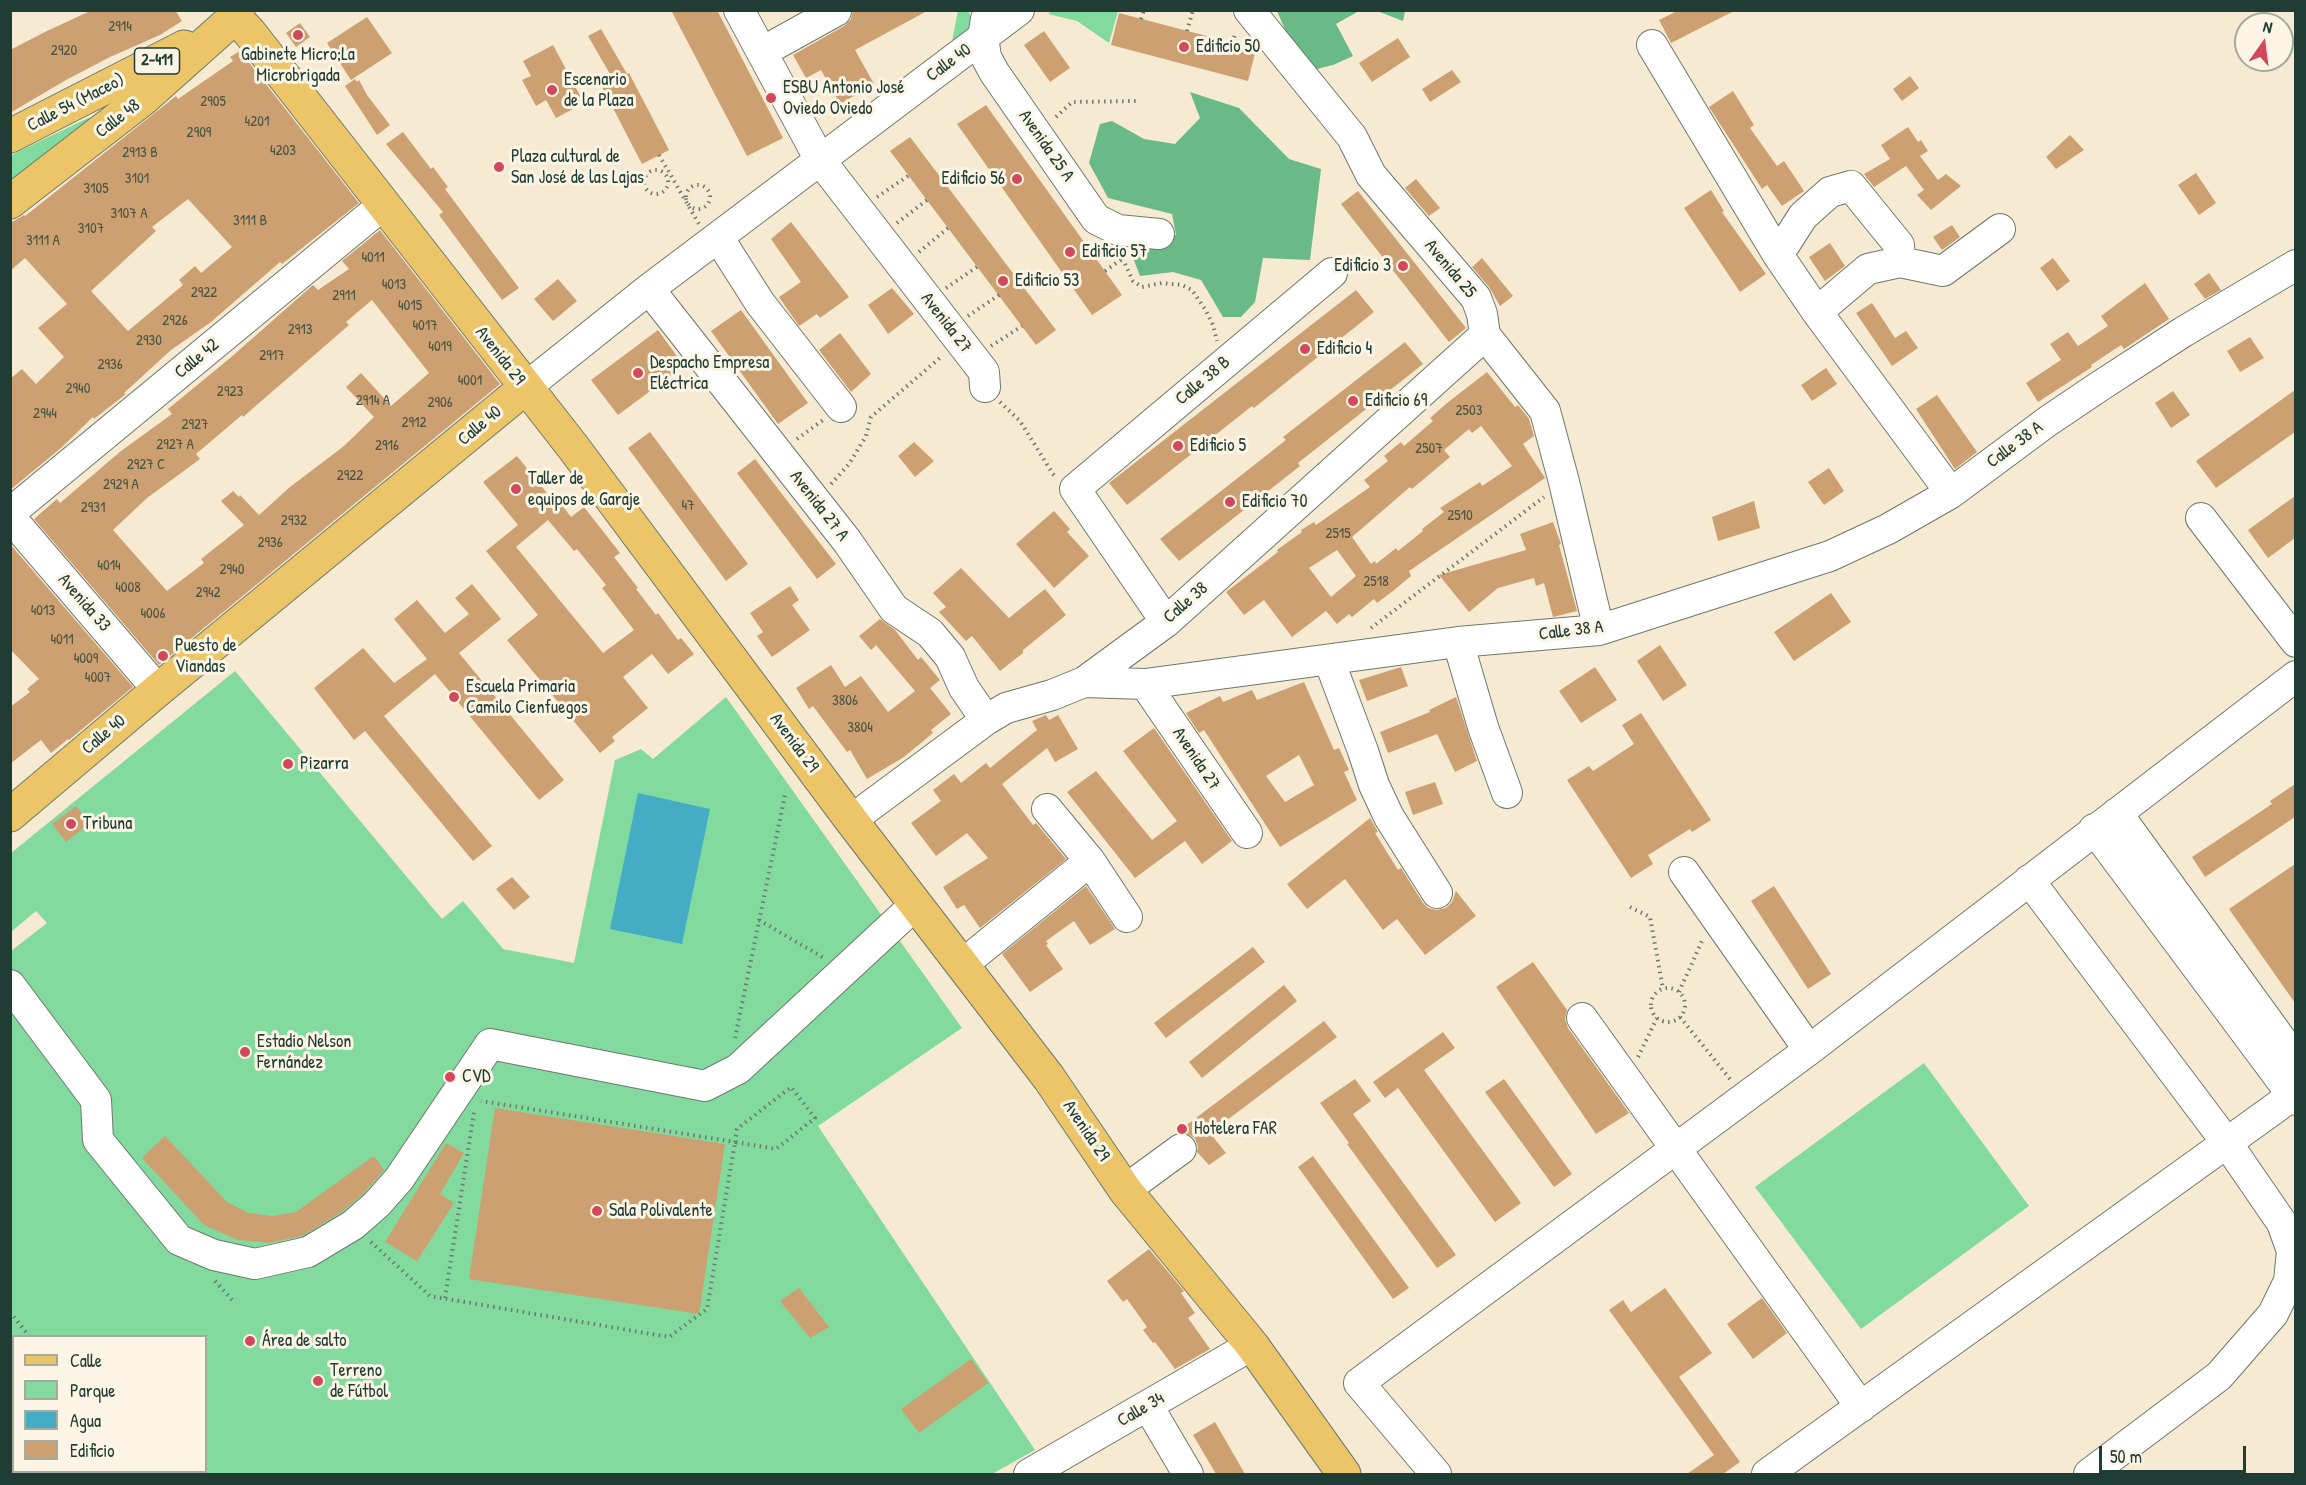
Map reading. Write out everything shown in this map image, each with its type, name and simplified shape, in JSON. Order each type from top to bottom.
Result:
[{"type":"main road","name":"Calle 54 (Maceo)","points":[[10,136],[77,103],[242,13]]},
{"type":"main road","name":"Calle 48","points":[[10,202],[143,99],[242,13]]},
{"type":"main road","name":"Avenida 29","points":[[242,13],[250,33],[573,447],[851,820],[1049,1078],[1125,1190],[1252,1346],[1344,1474]]},
{"type":"main road","points":[[77,103],[87,107],[97,116],[98,134]]},
{"type":"main road","name":"Calle 40","points":[[10,815],[525,388]]},
{"type":"street","name":"Avenida 27","points":[[739,10],[820,160],[984,372],[985,387]]},
{"type":"street","points":[[762,52],[836,11],[834,10]]},
{"type":"street","name":"Calle 40","points":[[525,388],[649,289],[820,160],[984,24],[1019,10]]},
{"type":"street","name":"Avenida 25","points":[[1249,10],[1352,137],[1371,175],[1476,298],[1482,314],[1485,335],[1545,411],[1599,630]]},
{"type":"street","name":"Avenida 25 A","points":[[984,24],[986,57],[994,72],[1096,219],[1118,230],[1159,234]]},
{"type":"street","points":[[1652,45],[1778,255],[1817,312],[1951,493]]},
{"type":"street","points":[[1778,255],[1803,216],[1830,192],[1851,186],[1899,245],[1900,262]]},
{"type":"street","name":"Calle 42","points":[[10,515],[383,205]]},
{"type":"street","points":[[1817,312],[1868,269],[1900,262],[1943,271],[2000,229]]},
{"type":"street","points":[[714,239],[760,303],[841,406]]},
{"type":"street","name":"Calle 38 A","points":[[1083,682],[1145,684],[1458,642],[1599,630],[1830,556],[1888,529],[1951,493],[2048,421],[2183,332],[2295,265]]},
{"type":"street","name":"Calle 38 B","points":[[1074,489],[1332,273]]},
{"type":"street","name":"Avenida 27 A","points":[[649,289],[819,505],[894,609],[930,633],[950,657],[964,688],[986,720]]},
{"type":"street","name":"Calle 38","points":[[851,820],[986,720],[1006,708],[1052,695],[1083,682],[1166,622],[1485,335]]},
{"type":"street","points":[[1074,489],[1166,622]]},
{"type":"street","name":"Avenida 33","points":[[10,515],[158,690]]},
{"type":"street","points":[[2201,518],[2295,642]]},
{"type":"street","points":[[1458,642],[1483,727],[1507,793]]},
{"type":"street","points":[[1329,660],[1374,785],[1389,817],[1437,893]]},
{"type":"street","points":[[1436,1474],[1359,1383],[1809,1050],[2295,676]]},
{"type":"street","name":"Avenida 27","points":[[1145,684],[1247,833]]},
{"type":"street","points":[[1047,809],[1090,861],[1127,917]]},
{"type":"street","points":[[2105,821],[2295,1060]]},
{"type":"street","points":[[1767,1474],[2294,1096],[2105,821]]},
{"type":"street","points":[[963,964],[1090,861]]},
{"type":"street","points":[[1684,872],[1809,1050]]},
{"type":"street","points":[[2029,880],[2227,1143],[2282,1223],[2292,1251],[2289,1281],[2273,1314],[2219,1376],[2089,1474]]},
{"type":"street","points":[[10,985],[96,1100],[98,1140],[179,1240],[214,1256],[255,1263],[308,1252],[353,1225],[377,1204],[399,1179],[490,1044],[705,1086],[738,1069],[916,904]]},
{"type":"street","points":[[1582,1018],[1861,1407]]},
{"type":"street","points":[[1125,1190],[1181,1149]]},
{"type":"street","name":"Calle 34","points":[[1029,1474],[1252,1346]]},
{"type":"street","points":[[1148,1406],[1188,1474]]},
{"type":"path","points":[[1141,19],[1144,10]]},
{"type":"path","points":[[1187,31],[1193,10]]},
{"type":"path","points":[[1057,115],[1072,102],[1136,101]]},
{"type":"path","points":[[659,155],[669,177],[714,239]]},
{"type":"path","points":[[660,170],[669,177],[666,188],[660,193],[649,191],[645,184],[646,176],[652,171],[660,170]]},
{"type":"path","points":[[859,209],[908,176]]},
{"type":"path","points":[[694,185],[702,185],[709,190],[710,202],[704,208],[693,208],[687,203],[687,191],[694,185]]},
{"type":"path","points":[[879,236],[927,200]]},
{"type":"path","points":[[902,266],[948,228]]},
{"type":"path","points":[[1118,230],[1117,247],[1132,281],[1142,287],[1162,283],[1182,285],[1192,291],[1213,325],[1222,365]]},
{"type":"path","points":[[1105,271],[1122,259]]},
{"type":"path","points":[[928,300],[977,267]]},
{"type":"path","points":[[962,343],[999,295]]},
{"type":"path","points":[[819,505],[833,481],[849,464],[867,436],[871,417],[935,361],[962,343],[1022,326]]},
{"type":"path","points":[[985,387],[1020,421],[1053,474],[1074,489]]},
{"type":"path","points":[[1367,632],[1564,482]]},
{"type":"path","points":[[735,1040],[785,795]]},
{"type":"path","points":[[1630,907],[1650,917],[1663,989]]},
{"type":"path","points":[[1679,992],[1714,914]]},
{"type":"path","points":[[759,920],[845,971]]},
{"type":"path","points":[[1663,989],[1674,989],[1679,992],[1685,1007],[1680,1017],[1670,1022],[1658,1018],[1652,1011],[1654,995],[1663,989]]},
{"type":"path","points":[[1680,1017],[1744,1097]]},
{"type":"path","points":[[1627,1081],[1658,1018]]},
{"type":"path","points":[[353,1225],[430,1296],[669,1337],[707,1309],[735,1142],[737,1129],[790,1087],[815,1118],[776,1149],[735,1142],[482,1099],[467,1112]]},
{"type":"path","points":[[445,1298],[475,1105]]},
{"type":"path","points":[[10,1312],[28,1335]]},
{"type":"green space","points":[[958,11],[968,11],[972,19],[968,29],[951,46]]},
{"type":"green space","points":[[1052,11],[1118,11],[1109,43],[1077,21],[1048,14]]},
{"type":"green space","points":[[1277,11],[1359,11],[1336,24],[1353,56],[1333,65],[1313,70],[1293,48]]},
{"type":"green space","points":[[1377,11],[1405,11],[1403,21]]},
{"type":"green space","points":[[1190,92],[1239,108],[1289,159],[1321,169],[1310,260],[1263,258],[1255,302],[1241,317],[1223,317],[1201,280],[1173,272],[1140,276],[1130,250],[1138,237],[1176,235],[1172,214],[1108,198],[1089,163],[1100,124],[1112,121],[1144,139],[1175,144],[1200,118]]},
{"type":"green space","points":[[88,118],[93,119],[11,192],[11,155]]},
{"type":"green space","name":"CVD","points":[[235,671],[442,919],[463,901],[503,949],[574,963],[615,760],[641,749],[653,759],[726,697],[962,1028],[818,1126],[1035,1450],[992,1474],[99,1474],[98,1473],[207,1473],[207,1335],[12,1335],[12,1369],[11,1367],[11,951],[47,923],[36,911],[11,932],[11,853]]},
{"type":"green space","points":[[1924,1063],[2029,1206],[1861,1329],[1755,1187]]},
{"type":"water","points":[[638,793],[710,809],[682,944],[610,929]]},
{"type":"building","points":[[92,10],[175,10],[182,21],[160,35],[66,80],[10,113],[10,50]]},
{"type":"building","points":[[671,10],[717,10],[783,138],[747,156]]},
{"type":"building","points":[[853,10],[929,10],[855,50],[874,84],[840,104],[821,70],[806,78],[793,55],[844,26],[851,19]]},
{"type":"building","points":[[1679,10],[1736,10],[1671,43],[1659,20]]},
{"type":"building","name":"Edificio 50","points":[[1119,13],[1256,49],[1248,81],[1111,45]]},
{"type":"building","points":[[367,17],[392,53],[351,80],[327,43]]},
{"type":"building","name":"Gabinete Micro;La Microbrigada","points":[[300,23],[310,37],[296,47],[286,33]]},
{"type":"building","points":[[601,29],[627,74],[629,73],[669,150],[642,164],[602,87],[614,81],[588,36]]},
{"type":"building","points":[[1044,31],[1070,68],[1050,82],[1024,45]]},
{"type":"building","points":[[1398,38],[1410,57],[1372,82],[1359,63]]},
{"type":"building","name":"Escenario de la Plaza","points":[[553,45],[584,103],[556,118],[546,100],[536,106],[522,80],[531,76],[523,61]]},
{"type":"building","points":[[240,51],[359,203],[282,264],[280,262],[211,322],[171,350],[124,393],[126,394],[94,419],[93,417],[61,448],[10,490],[10,379],[22,369],[36,384],[64,357],[38,328],[67,304],[25,258],[10,271],[10,223],[25,216],[176,96],[178,99],[233,61],[230,57]],"holes":[[[188,199],[232,247],[201,273],[195,266],[179,280],[183,285],[128,331],[91,291],[156,231],[152,227]]]},
{"type":"building","points":[[1452,70],[1461,82],[1430,102],[1422,89]]},
{"type":"building","points":[[1910,76],[1919,88],[1902,101],[1893,89]]},
{"type":"building","points":[[355,79],[357,82],[359,80],[367,95],[390,125],[377,135],[345,86]]},
{"type":"building","points":[[1733,91],[1754,125],[1750,128],[1777,166],[1784,161],[1804,191],[1782,206],[1767,185],[1762,189],[1709,107]]},
{"type":"building","points":[[986,105],[1122,295],[1092,315],[957,124]]},
{"type":"building","points":[[1908,127],[1918,142],[1921,140],[1928,151],[1920,156],[1938,180],[1946,174],[1961,186],[1931,210],[1917,195],[1924,190],[1906,166],[1874,187],[1864,174],[1890,159],[1881,145]]},
{"type":"building","points":[[403,132],[448,187],[445,189],[519,288],[502,300],[439,215],[443,212],[386,144]]},
{"type":"building","points":[[2070,135],[2084,150],[2056,169],[2046,157]]},
{"type":"building","points":[[910,137],[1056,330],[1036,345],[890,151]]},
{"type":"building","points":[[2196,173],[2216,203],[2199,215],[2178,185]]},
{"type":"building","points":[[1416,179],[1440,208],[1429,216],[1405,188]]},
{"type":"building","points":[[1711,190],[1724,211],[1722,212],[1766,274],[1740,292],[1684,208]]},
{"type":"building","name":"Edificio 3","points":[[1358,191],[1466,328],[1449,342],[1341,204]]},
{"type":"building","points":[[791,222],[849,297],[820,318],[817,314],[799,326],[779,297],[801,282],[771,239]]},
{"type":"building","points":[[1952,225],[1960,237],[1942,250],[1933,237]]},
{"type":"building","points":[[380,230],[500,384],[159,665],[34,519],[57,499],[60,503],[121,451],[172,414],[168,409],[313,285],[318,290],[349,269],[342,261]],"holes":[[[372,300],[429,373],[391,406],[361,373],[346,387],[374,417],[344,446],[290,487],[259,515],[240,495],[239,497],[233,491],[221,501],[244,525],[201,559],[204,563],[167,591],[113,530],[147,498],[200,459],[196,454],[242,415],[243,417],[349,325],[346,322]]]},
{"type":"building","points":[[1830,243],[1845,266],[1825,281],[1809,257]]},
{"type":"building","points":[[1482,258],[1513,296],[1500,306],[1489,287],[1472,267]]},
{"type":"building","points":[[2053,258],[2070,281],[2057,291],[2040,268]]},
{"type":"building","points":[[2209,273],[2221,290],[2205,299],[2194,284]]},
{"type":"building","points":[[558,279],[577,301],[553,321],[534,299]]},
{"type":"building","points":[[2145,283],[2169,319],[2124,349],[2121,345],[2038,402],[2026,383],[2061,360],[2050,344],[2068,332],[2078,346],[2108,326],[2101,316]]},
{"type":"building","points":[[892,288],[914,314],[888,334],[868,305]]},
{"type":"building","points":[[1356,290],[1374,312],[1127,505],[1109,483]]},
{"type":"building","points":[[1872,303],[1895,338],[1906,331],[1918,348],[1892,366],[1856,313]]},
{"type":"building","points":[[741,310],[808,403],[778,424],[711,331]]},
{"type":"building","name":"Despacho Empresa Eléctrica","points":[[658,330],[684,366],[618,415],[591,380]]},
{"type":"building","points":[[840,333],[871,374],[851,392],[819,350]]},
{"type":"building","points":[[2250,337],[2264,358],[2240,372],[2227,351]]},
{"type":"building","points":[[1405,342],[1423,364],[1298,463],[1300,466],[1179,561],[1160,539],[1286,440],[1283,437]]},
{"type":"building","points":[[1826,368],[1837,384],[1812,401],[1801,385]]},
{"type":"building","points":[[1487,372],[1515,407],[1518,405],[1529,419],[1534,436],[1523,444],[1545,478],[1409,571],[1411,576],[1377,603],[1374,599],[1352,617],[1349,614],[1337,624],[1326,611],[1292,637],[1264,600],[1244,615],[1226,592],[1278,552],[1277,550],[1302,532],[1301,530],[1314,522],[1316,525],[1370,487],[1364,480],[1388,461],[1384,456],[1401,442],[1404,446],[1433,421],[1430,418]],"holes":[[[1481,426],[1512,466],[1482,486],[1480,482],[1440,508],[1444,512],[1422,529],[1423,531],[1398,551],[1396,548],[1376,564],[1375,561],[1371,564],[1352,537],[1410,487],[1412,489],[1450,457],[1444,450],[1469,429],[1472,433]],[[1337,550],[1356,576],[1331,597],[1309,568]]]},
{"type":"building","points":[[2295,390],[2295,432],[2216,488],[2196,461]]},
{"type":"building","points":[[2173,391],[2190,415],[2171,428],[2155,403]]},
{"type":"building","points":[[1937,395],[1977,452],[1955,469],[1916,409]]},
{"type":"building","points":[[650,432],[748,564],[726,581],[628,448]]},
{"type":"building","points":[[914,442],[934,461],[915,477],[898,456]]},
{"type":"building","points":[[517,456],[551,498],[555,496],[571,517],[584,507],[620,553],[614,557],[638,588],[636,589],[678,640],[681,638],[694,654],[668,674],[652,654],[623,677],[648,708],[612,737],[615,741],[600,753],[507,640],[538,615],[486,551],[518,525],[483,482]],"holes":[[[548,520],[574,551],[577,549],[606,585],[602,588],[634,630],[603,653],[516,547]]]},
{"type":"building","points":[[755,459],[836,564],[817,579],[737,473]]},
{"type":"building","points":[[1829,468],[1844,491],[1824,505],[1808,482]]},
{"type":"building","points":[[2295,496],[2295,538],[2268,558],[2248,530]]},
{"type":"building","points":[[1754,501],[1760,528],[1718,541],[1712,517]]},
{"type":"building","points":[[1054,511],[1070,529],[1067,532],[1089,556],[1054,588],[1016,544]]},
{"type":"building","points":[[1553,522],[1561,544],[1559,545],[1577,611],[1553,617],[1544,583],[1536,586],[1534,578],[1498,588],[1469,612],[1439,575],[1526,550],[1520,534]]},
{"type":"building","points":[[10,544],[133,687],[51,753],[41,740],[10,764],[10,707],[30,692],[27,689],[39,679],[10,649]]},
{"type":"building","points":[[961,568],[1009,618],[1045,589],[1066,615],[1000,671],[972,636],[966,641],[939,612],[946,607],[933,593]]},
{"type":"building","points":[[472,584],[501,619],[459,653],[564,780],[539,800],[435,674],[384,716],[492,846],[473,861],[365,731],[354,740],[314,688],[363,648],[394,683],[427,659],[394,619],[417,600],[445,633],[469,614],[455,598]]},
{"type":"building","points":[[790,586],[799,600],[792,605],[810,630],[772,657],[757,636],[763,632],[750,613]]},
{"type":"building","points":[[1831,593],[1851,622],[1794,661],[1774,632]]},
{"type":"building","points":[[880,619],[895,630],[918,660],[921,657],[940,680],[930,688],[951,714],[931,730],[933,733],[904,757],[867,779],[850,750],[847,752],[813,706],[809,709],[796,688],[831,665],[845,687],[861,676],[888,712],[915,691],[876,645],[871,650],[859,636]]},
{"type":"building","points":[[1660,645],[1687,685],[1663,701],[1637,661]]},
{"type":"building","points":[[1401,667],[1408,686],[1367,701],[1359,680]]},
{"type":"building","points":[[1595,667],[1617,700],[1581,723],[1559,691]]},
{"type":"building","points":[[1304,682],[1334,750],[1339,748],[1349,770],[1344,772],[1357,800],[1280,847],[1204,730],[1199,733],[1186,713],[1220,696],[1223,702],[1252,690],[1257,700]],"holes":[[[1299,755],[1314,785],[1285,802],[1266,776]]]},
{"type":"building","points":[[1456,697],[1477,761],[1455,772],[1437,734],[1388,753],[1380,732],[1430,712],[1429,710]]},
{"type":"building","points":[[1641,713],[1711,820],[1692,832],[1690,829],[1648,855],[1653,864],[1631,878],[1567,780],[1589,766],[1593,771],[1634,744],[1622,725]]},
{"type":"building","points":[[1046,715],[1049,720],[1058,715],[1078,749],[1055,762],[1047,748],[1002,784],[1033,825],[1036,823],[1066,859],[980,928],[964,905],[957,909],[943,887],[988,858],[967,833],[936,856],[911,823],[941,801],[933,790],[954,774],[961,783],[986,763],[990,768],[1037,730],[1032,721]]},
{"type":"building","points":[[1154,728],[1232,841],[1202,864],[1185,841],[1135,878],[1067,792],[1096,771],[1152,840],[1177,821],[1123,751]]},
{"type":"building","points":[[1435,782],[1443,804],[1413,815],[1405,792]]},
{"type":"building","points":[[2295,784],[2295,817],[2205,877],[2192,857],[2272,804],[2270,801]]},
{"type":"building","name":"Tribuna","points":[[76,806],[90,823],[66,842],[52,824]]},
{"type":"building","points":[[1370,818],[1378,832],[1375,833],[1398,870],[1401,868],[1428,908],[1437,910],[1446,908],[1452,902],[1456,891],[1476,916],[1425,955],[1397,919],[1383,930],[1345,879],[1307,909],[1287,884]]},
{"type":"building","points":[[2295,864],[2295,1003],[2229,909]]},
{"type":"building","points":[[512,877],[530,897],[514,910],[496,889]]},
{"type":"building","points":[[1086,886],[1115,929],[1090,945],[1074,921],[1046,941],[1048,944],[1046,945],[1063,969],[1030,992],[1002,954]]},
{"type":"building","points":[[1774,886],[1831,974],[1808,989],[1751,901]]},
{"type":"building","points":[[1253,947],[1265,962],[1166,1038],[1154,1023]]},
{"type":"building","points":[[1533,962],[1567,1010],[1565,1019],[1568,1028],[1629,1113],[1596,1134],[1496,987]]},
{"type":"building","points":[[1284,985],[1297,1001],[1202,1078],[1189,1062]]},
{"type":"building","points":[[1324,1021],[1337,1037],[1210,1133],[1226,1153],[1209,1165],[1197,1152],[1195,1138],[1180,1130]]},
{"type":"building","points":[[1443,1032],[1455,1048],[1424,1070],[1521,1203],[1495,1222],[1398,1088],[1385,1098],[1373,1082]]},
{"type":"building","points":[[1355,1079],[1371,1101],[1353,1114],[1456,1255],[1437,1268],[1320,1103]]},
{"type":"building","points":[[1504,1079],[1572,1174],[1554,1187],[1485,1092]]},
{"type":"building","name":"Sala Polivalente","points":[[495,1108],[725,1144],[699,1314],[469,1279]]},
{"type":"building","points":[[165,1136],[227,1202],[248,1213],[272,1216],[296,1212],[374,1156],[384,1170],[365,1192],[343,1211],[302,1236],[269,1243],[238,1240],[204,1225],[142,1158]]},
{"type":"building","points":[[446,1143],[464,1153],[440,1194],[454,1203],[417,1261],[385,1242]]},
{"type":"building","points":[[1313,1156],[1409,1288],[1393,1299],[1298,1167]]},
{"type":"building","points":[[1149,1249],[1184,1291],[1181,1293],[1195,1313],[1188,1318],[1210,1349],[1175,1369],[1143,1330],[1147,1327],[1127,1299],[1123,1302],[1107,1281]]},
{"type":"building","points":[[799,1288],[829,1327],[810,1338],[780,1301]]},
{"type":"building","points":[[1665,1288],[1712,1353],[1679,1377],[1740,1462],[1723,1474],[1687,1474],[1714,1455],[1609,1310],[1623,1300],[1631,1312]]},
{"type":"building","points":[[1762,1298],[1787,1333],[1753,1359],[1727,1324]]},
{"type":"building","points":[[971,1359],[988,1383],[919,1433],[901,1409]]},
{"type":"building","points":[[1215,1422],[1245,1474],[1216,1474],[1193,1435]]},
{"type":"place","name":"Gabinete Micro;La Microbrigada","points":[[298,35]]},
{"type":"place","name":"Edificio 50","points":[[1184,47]]},
{"type":"place","name":"Escenario de la Plaza","points":[[552,90]]},
{"type":"place","name":"ESBU Antonio José Oviedo Oviedo","points":[[771,98]]},
{"type":"place","name":"Plaza cultural de San José de las Lajas","points":[[499,167]]},
{"type":"place","name":"Edificio 56","points":[[1017,179]]},
{"type":"place","name":"Edificio 57","points":[[1070,252]]},
{"type":"place","name":"Edificio 3","points":[[1403,266]]},
{"type":"place","name":"Edificio 53","points":[[1003,281]]},
{"type":"place","name":"Edificio 4","points":[[1305,349]]},
{"type":"place","name":"Despacho Empresa Eléctrica","points":[[638,373]]},
{"type":"place","name":"Edificio 69","points":[[1353,401]]},
{"type":"place","name":"Edificio 5","points":[[1178,446]]},
{"type":"place","name":"Taller de equipos de Garaje","points":[[516,489]]},
{"type":"place","name":"Edificio 70","points":[[1230,502]]},
{"type":"place","name":"Puesto de Viandas","points":[[163,656]]},
{"type":"place","name":"Escuela Primaria Camilo Cienfuegos","points":[[454,697]]},
{"type":"place","name":"Pizarra","points":[[288,764]]},
{"type":"place","name":"Tribuna","points":[[71,824]]},
{"type":"place","name":"Estadio Nelson Fernández","points":[[245,1052]]},
{"type":"place","name":"CVD","points":[[450,1077]]},
{"type":"place","name":"Hotelera FAR","points":[[1182,1129]]},
{"type":"place","name":"Sala Polivalente","points":[[597,1211]]},
{"type":"place","name":"Área de salto","points":[[250,1341]]},
{"type":"place","name":"Terreno de Fútbol","points":[[318,1381]]}]
